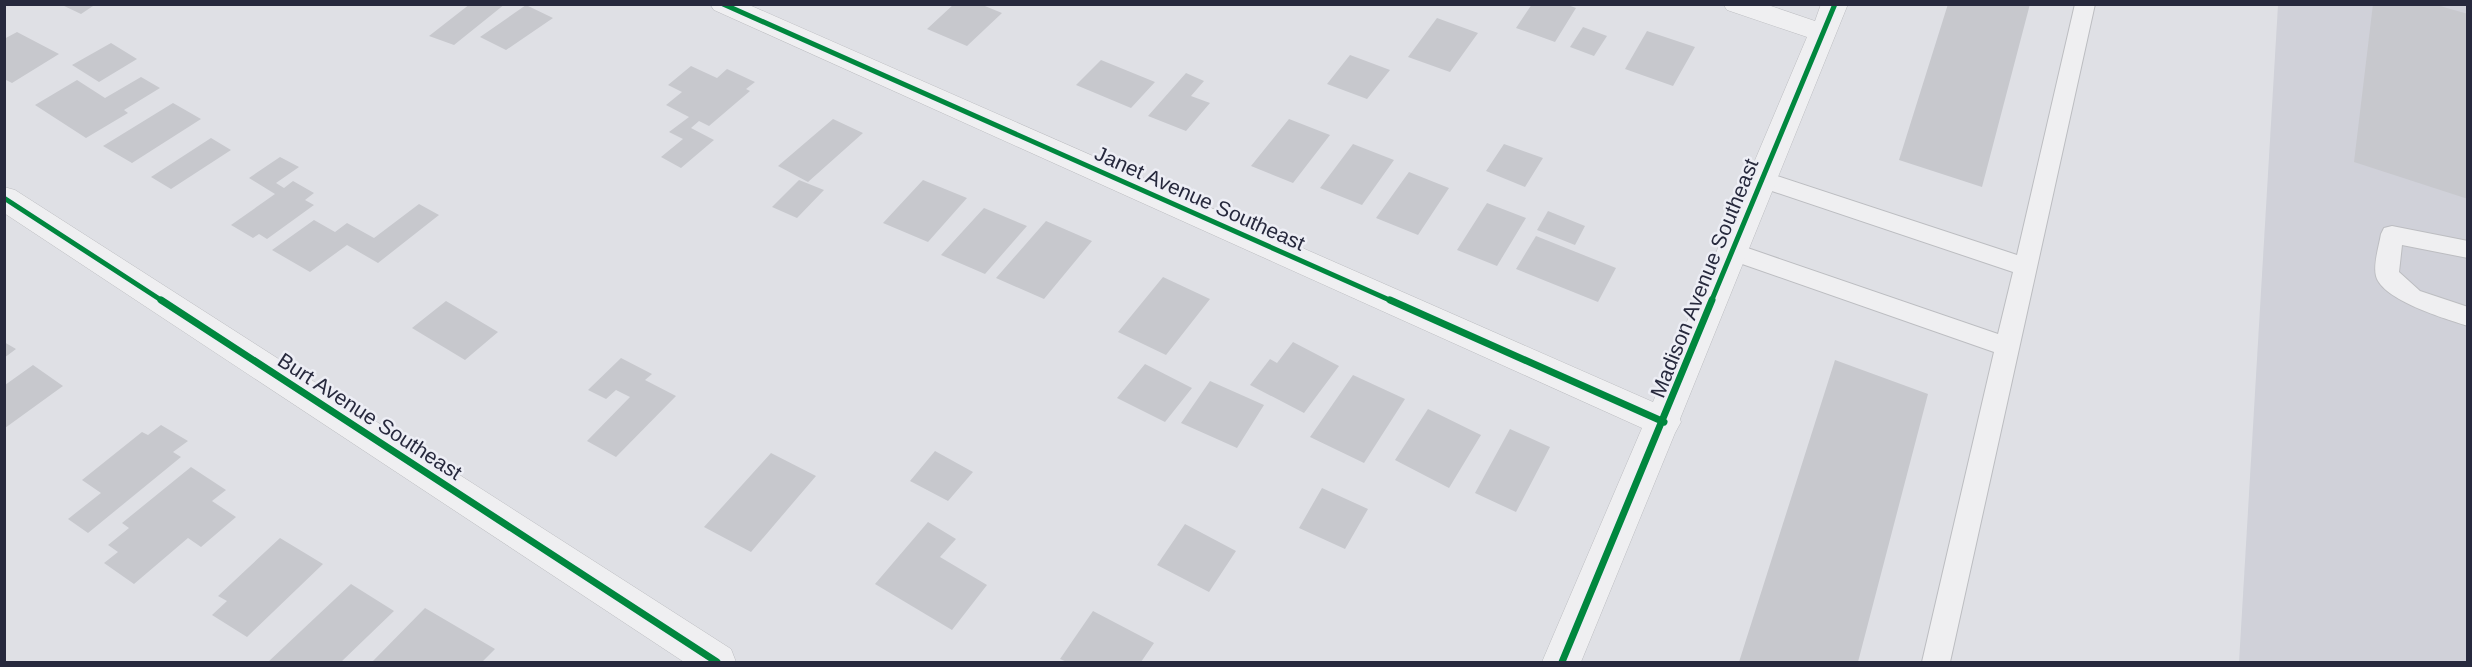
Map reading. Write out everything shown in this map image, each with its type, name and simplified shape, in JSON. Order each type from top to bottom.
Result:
[{"type":"street","name":"Janet Avenue Southeast","points":[[723,4],[1664,422]]},
{"type":"street","points":[[1736,4],[1829,19]]},
{"type":"street","name":"Madison Avenue Southeast","points":[[1562,663],[1664,422],[1829,19]]},
{"type":"street","name":"Burt Avenue Southeast","points":[[4,198],[717,663]]},
{"type":"lane","points":[[1936,663],[2085,4]]},
{"type":"lane","points":[[1762,179],[2025,267]]},
{"type":"lane","points":[[2468,250],[2392,234],[2387,275],[2412,297],[2468,317]]},
{"type":"lane","points":[[1733,252],[2008,347]]},
{"type":"shaded area","points":[[2278,5],[2467,5],[2467,662],[2239,662]]},
{"type":"building","points":[[60,4],[96,4],[81,14]]},
{"type":"building","points":[[470,4],[505,4],[454,45],[429,36]]},
{"type":"building","points":[[954,4],[980,4],[1002,13],[967,46],[927,29]]},
{"type":"building","points":[[1532,4],[1565,4],[1576,8],[1555,42],[1516,28]]},
{"type":"building","points":[[1948,4],[2030,4],[1982,187],[1899,160]]},
{"type":"building","points":[[2373,4],[2433,4],[2468,14],[2468,199],[2354,162]]},
{"type":"building","points":[[526,5],[553,18],[506,50],[480,37]]},
{"type":"building","points":[[1437,18],[1478,33],[1450,72],[1408,57]]},
{"type":"building","points":[[1583,27],[1607,36],[1594,56],[1570,47]]},
{"type":"building","points":[[1647,31],[1695,47],[1673,86],[1625,69]]},
{"type":"building","points":[[17,32],[59,54],[12,83],[4,79],[4,39]]},
{"type":"building","points":[[111,43],[137,59],[99,82],[72,65]]},
{"type":"building","points":[[1350,55],[1390,70],[1367,99],[1327,84]]},
{"type":"building","points":[[1101,60],[1155,82],[1131,108],[1076,85]]},
{"type":"building","points":[[691,66],[717,78],[727,69],[755,82],[746,89],[750,91],[709,126],[699,121],[691,128],[714,140],[681,168],[661,157],[683,139],[669,132],[689,117],[666,105],[682,92],[668,85]]},
{"type":"building","points":[[1186,73],[1204,81],[1191,96],[1210,103],[1186,131],[1148,116]]},
{"type":"building","points":[[141,77],[160,88],[124,110],[128,113],[86,138],[35,105],[77,80],[105,98]]},
{"type":"building","points":[[173,103],[201,119],[132,163],[103,146]]},
{"type":"building","points":[[833,119],[863,133],[808,182],[778,166]]},
{"type":"building","points":[[1289,119],[1330,135],[1293,183],[1251,166]]},
{"type":"building","points":[[211,138],[231,150],[171,189],[151,177]]},
{"type":"building","points":[[1353,144],[1394,160],[1362,205],[1320,188]]},
{"type":"building","points":[[1504,144],[1543,158],[1525,187],[1486,171]]},
{"type":"building","points":[[280,157],[299,167],[276,183],[284,188],[293,181],[314,193],[305,200],[314,205],[267,239],[259,234],[253,238],[231,225],[275,194],[249,178]]},
{"type":"building","points":[[1409,172],[1449,188],[1418,235],[1376,218]]},
{"type":"building","points":[[799,180],[824,190],[797,218],[772,207]]},
{"type":"building","points":[[923,180],[967,198],[928,242],[883,223]]},
{"type":"building","points":[[1487,203],[1526,218],[1497,266],[1457,250]]},
{"type":"building","points":[[419,204],[439,215],[378,263],[347,245],[310,272],[272,250],[314,220],[335,232],[347,223],[374,238]]},
{"type":"building","points":[[984,208],[1027,226],[985,274],[941,255]]},
{"type":"building","points":[[1548,211],[1585,226],[1575,245],[1537,230]]},
{"type":"building","points":[[1046,221],[1092,241],[1044,299],[996,278]]},
{"type":"building","points":[[1536,236],[1616,268],[1598,302],[1516,269]]},
{"type":"building","points":[[1163,277],[1210,299],[1166,355],[1118,332]]},
{"type":"building","points":[[446,301],[498,332],[465,360],[412,328]]},
{"type":"building","points":[[4,342],[16,349],[4,358]]},
{"type":"building","points":[[1293,342],[1339,366],[1304,413],[1250,385],[1270,359],[1277,363]]},
{"type":"building","points":[[621,358],[652,374],[645,380],[676,396],[616,457],[587,441],[630,397],[616,390],[606,399],[588,390]]},
{"type":"building","points":[[1835,360],[1928,394],[1858,662],[1739,662]]},
{"type":"building","points":[[1145,364],[1192,388],[1165,422],[1117,398]]},
{"type":"building","points":[[33,365],[63,386],[5,428],[5,385]]},
{"type":"building","points":[[1353,375],[1405,399],[1364,463],[1310,437]]},
{"type":"building","points":[[1210,381],[1264,405],[1237,448],[1181,423]]},
{"type":"building","points":[[1428,409],[1481,435],[1449,488],[1395,460]]},
{"type":"building","points":[[161,425],[188,441],[173,452],[181,457],[88,533],[68,519],[101,493],[82,480],[142,432],[148,435]]},
{"type":"building","points":[[1510,429],[1550,447],[1516,512],[1475,493]]},
{"type":"building","points":[[935,451],[973,472],[948,501],[910,481]]},
{"type":"building","points":[[771,453],[816,476],[751,552],[704,527]]},
{"type":"building","points":[[191,467],[226,490],[212,501],[236,517],[201,547],[188,538],[134,584],[104,563],[118,552],[108,545],[129,528],[122,523]]},
{"type":"building","points":[[1322,488],[1368,509],[1345,549],[1299,528]]},
{"type":"building","points":[[928,522],[956,539],[940,557],[987,585],[952,630],[875,584]]},
{"type":"building","points":[[1185,524],[1236,551],[1209,592],[1157,565]]},
{"type":"building","points":[[280,538],[323,564],[247,637],[212,615],[227,601],[218,596]]},
{"type":"building","points":[[351,584],[394,611],[341,662],[268,662]]},
{"type":"building","points":[[425,608],[495,649],[482,662],[372,662]]},
{"type":"building","points":[[1093,611],[1154,643],[1141,662],[1067,662],[1060,659]]},
{"type":"cycle path","points":[[723,4],[1664,422]]},
{"type":"cycle path","points":[[1562,662],[1835,4]]},
{"type":"cycle path","points":[[4,198],[717,662]]}]
